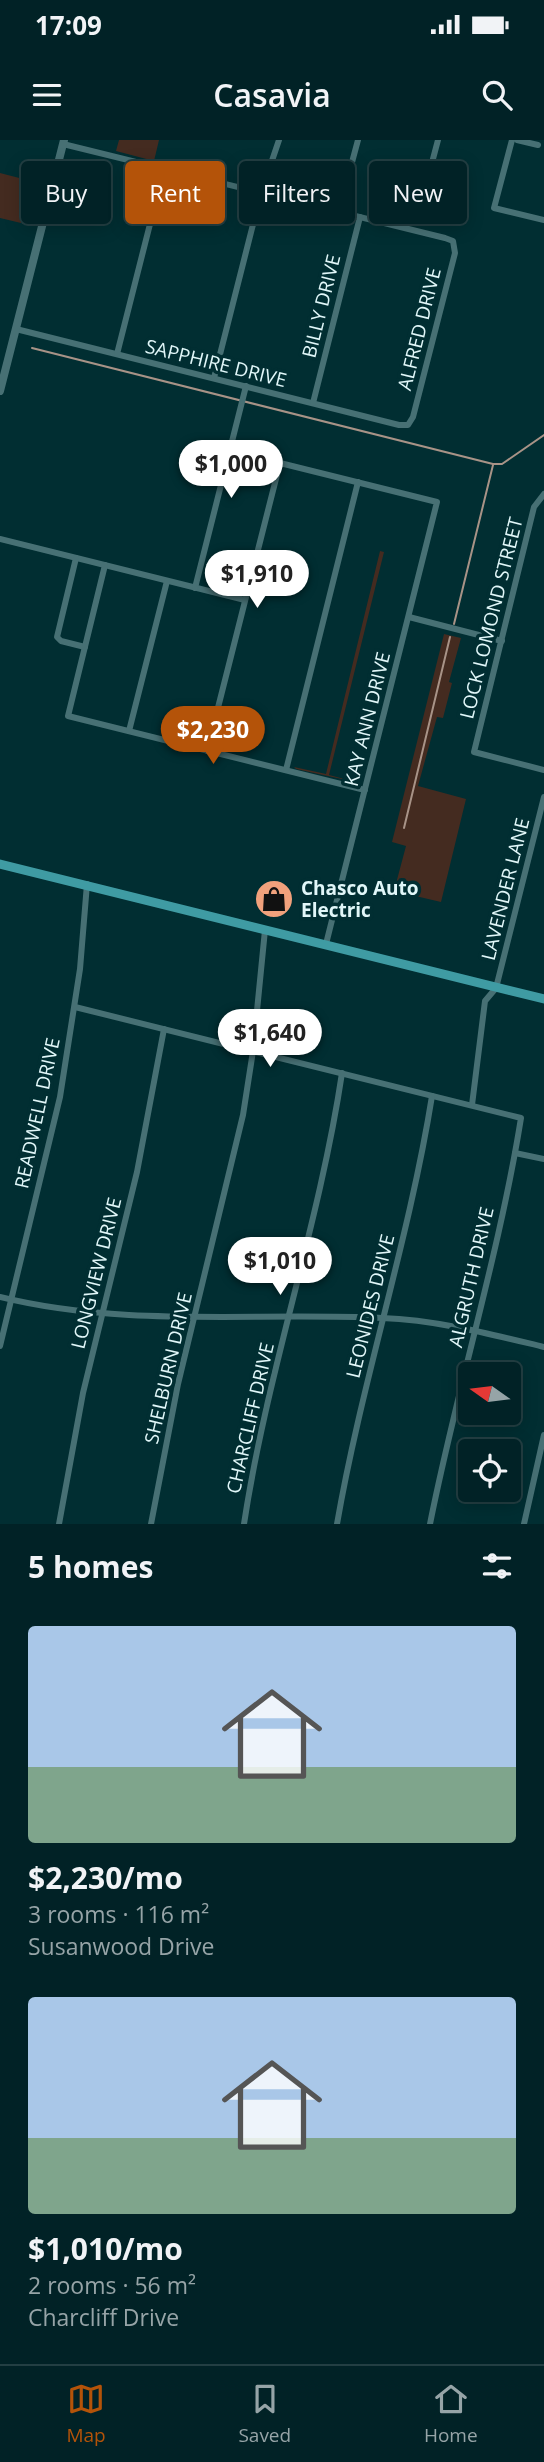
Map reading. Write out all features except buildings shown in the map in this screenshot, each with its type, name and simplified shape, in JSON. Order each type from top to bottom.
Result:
[{"type":"main road","points":[[0,391],[64,142]]},
{"type":"main road","points":[[0,864],[544,999]]},
{"type":"street","points":[[272,161],[279,140]]},
{"type":"street","points":[[352,161],[358,140]]},
{"type":"street","points":[[432,161],[438,140]]},
{"type":"street","points":[[512,140],[494,208],[544,220]]},
{"type":"street","points":[[517,140],[538,145]]},
{"type":"street","points":[[64,142],[134,161]]},
{"type":"street","points":[[355,216],[360,217]]},
{"type":"street","name":"ALFRED DRIVE","points":[[360,217],[453,241],[455,253],[413,416],[408,425]]},
{"type":"street","name":"BILLY DRIVE","points":[[313,403],[360,217]]},
{"type":"street","points":[[117,354],[150,224]]},
{"type":"street","points":[[214,378],[253,224]]},
{"type":"street","name":"SAPPHIRE DRIVE","points":[[16,329],[399,425],[408,425]]},
{"type":"street","points":[[195,588],[246,386]]},
{"type":"street","points":[[207,751],[280,463],[358,482],[286,770]]},
{"type":"street","name":"KAY ANN DRIVE","points":[[326,944],[438,502],[358,482]]},
{"type":"street","name":"LOCK LOMOND STREET","points":[[544,494],[534,507],[474,752],[544,770]]},
{"type":"street","points":[[0,539],[245,600]]},
{"type":"street","points":[[76,558],[57,637],[61,641],[85,647]]},
{"type":"street","points":[[105,565],[68,716],[365,790]]},
{"type":"street","points":[[129,731],[167,580]]},
{"type":"street","points":[[409,617],[502,641]]},
{"type":"street","name":"LAVENDER LANE","points":[[496,988],[544,797]]},
{"type":"street","name":"READWELL DRIVE","points":[[0,1346],[60,1097],[75,1007],[86,884]]},
{"type":"street","name":"SHELBURN DRIVE","points":[[151,1524],[164,1449],[236,1151],[253,1051],[265,930]]},
{"type":"street","points":[[75,1007],[472,1105],[485,1001],[496,988]]},
{"type":"street","name":"LONGVIEW DRIVE","points":[[59,1524],[80,1406],[137,1172],[164,1029]]},
{"type":"street","name":"CHARCLIFF DRIVE","points":[[244,1524],[261,1433],[329,1149],[342,1073]]},
{"type":"street","name":"LEONIDES DRIVE","points":[[337,1524],[354,1441],[421,1161],[432,1096]]},
{"type":"street","name":"ALGRUTH DRIVE","points":[[430,1524],[521,1118],[472,1105]]},
{"type":"street","points":[[515,1153],[544,1159]]},
{"type":"street","points":[[0,1297],[101,1314],[383,1318],[475,1330],[544,1348]]},
{"type":"street","points":[[524,1524],[544,1435]]},
{"type":"shaded area","points":[[119,140],[159,140],[154,161],[116,151]]},
{"type":"shaded area","points":[[0,173],[21,178],[21,223],[0,218]]},
{"type":"shaded area","points":[[380,551],[384,552],[329,775],[360,783],[296,769],[294,767],[326,774]]},
{"type":"shaded area","points":[[444,634],[461,638],[443,718],[437,717],[418,786],[466,799],[441,902],[394,891],[406,846],[392,842]]},
{"type":"waterway","points":[[32,348],[493,464],[502,464],[544,435]]},
{"type":"waterway","points":[[454,624],[493,465]]},
{"type":"waterway","points":[[404,828],[450,637]]},
{"type":"place","name":"Chasco Auto Electric","points":[[274,899]]}]
